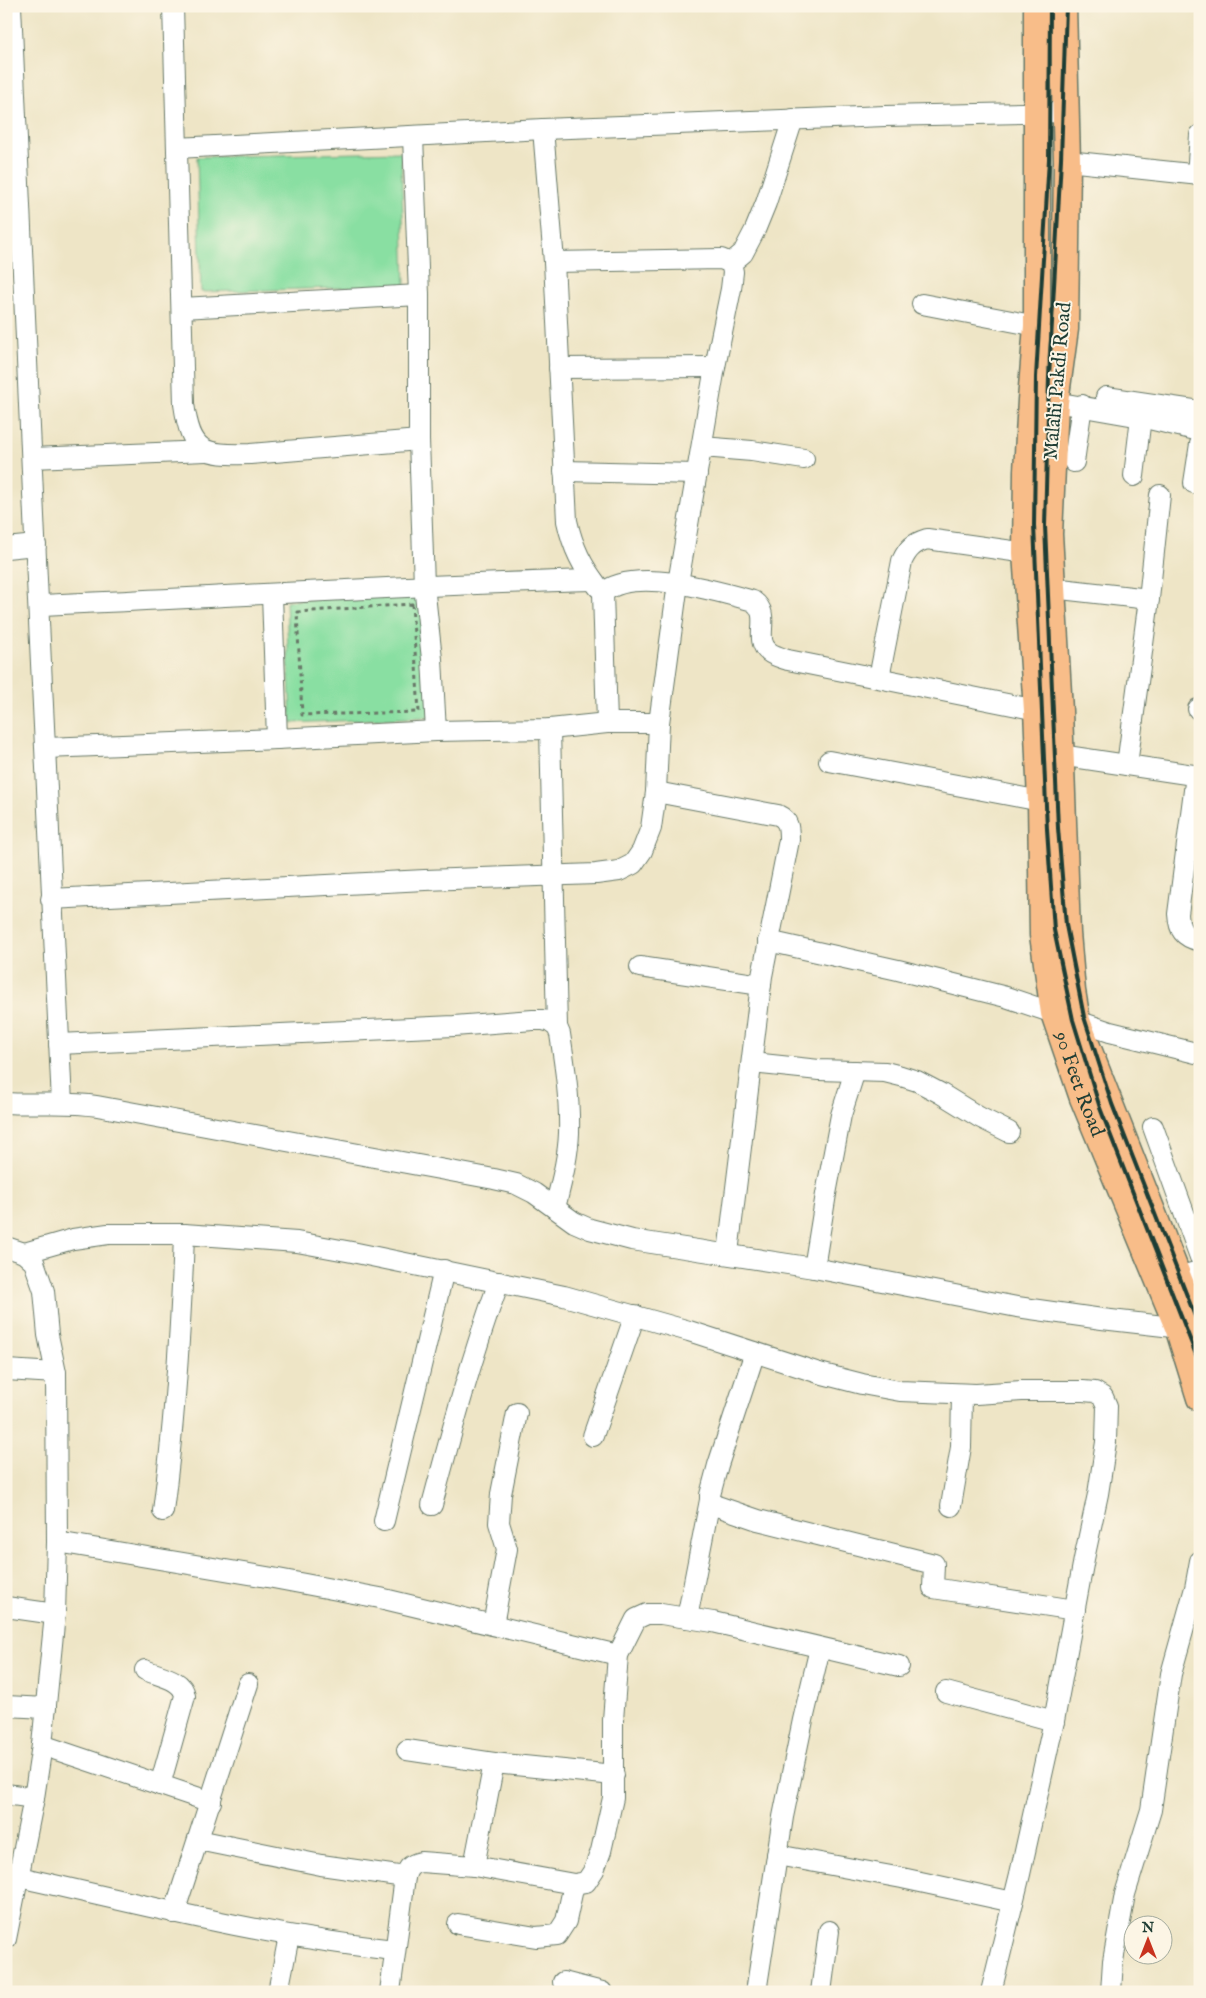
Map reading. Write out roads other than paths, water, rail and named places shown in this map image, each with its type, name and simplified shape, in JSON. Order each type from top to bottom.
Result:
[{"type":"main road","name":"Malahi Pakdi Road","points":[[1037,6],[1037,326],[1028,444],[1026,553],[1042,622],[1050,754]]},
{"type":"main road","name":"Malahi Pakdi Road","points":[[1050,754],[1038,710],[1042,622],[1052,588],[1048,534],[1056,396],[1065,329],[1066,112],[1063,6]]},
{"type":"main road","name":"90 Feet Road","points":[[1050,754],[1041,801],[1043,935],[1066,1017],[1083,1098],[1194,1330]]},
{"type":"main road","name":"90 Feet Road","points":[[1050,754],[1072,991],[1066,1017],[1144,1190],[1189,1274],[1200,1398]]},
{"type":"street","points":[[10,6],[13,212],[32,458],[46,748],[50,899],[62,1103]]},
{"type":"street","points":[[173,6],[184,386],[188,427],[194,441],[206,451]]},
{"type":"street","points":[[177,148],[543,129],[793,119],[1066,112]]},
{"type":"street","points":[[731,262],[743,253],[755,230],[766,203],[793,119]]},
{"type":"street","points":[[543,129],[554,262],[567,522],[572,543],[598,587],[608,723]]},
{"type":"street","points":[[1066,161],[1198,175],[1200,135]]},
{"type":"street","points":[[413,136],[419,294],[419,440],[424,585],[432,659],[436,730]]},
{"type":"street","points":[[554,262],[721,259],[731,262]]},
{"type":"street","points":[[50,899],[553,875],[619,871],[633,864],[642,851],[651,828],[656,792],[659,723],[678,583],[733,272],[731,262]]},
{"type":"street","points":[[182,308],[419,294]]},
{"type":"street","points":[[922,304],[1037,326]]},
{"type":"street","points":[[559,368],[715,366]]},
{"type":"street","points":[[1056,396],[1082,405],[1200,431]]},
{"type":"street","points":[[1056,396],[1200,411]]},
{"type":"street","points":[[1074,462],[1082,405]]},
{"type":"street","points":[[1134,476],[1141,417]]},
{"type":"street","points":[[32,458],[206,451],[223,454],[250,454],[419,440]]},
{"type":"street","points":[[1194,483],[1200,444]]},
{"type":"street","points":[[702,447],[804,459]]},
{"type":"street","points":[[564,471],[697,474]]},
{"type":"street","points":[[1127,765],[1149,599],[1160,495]]},
{"type":"street","points":[[879,678],[902,560],[907,550],[917,542],[927,539],[1026,553]]},
{"type":"street","points":[[6,548],[36,545]]},
{"type":"street","points":[[39,605],[424,585],[610,587],[635,581],[678,583],[753,601],[761,606],[764,646],[768,652],[776,656],[1038,710]]},
{"type":"street","points":[[1052,588],[1149,599]]},
{"type":"street","points":[[272,594],[277,739]]},
{"type":"street","points":[[46,748],[277,739],[436,730],[550,729],[608,723],[659,723]]},
{"type":"street","points":[[550,729],[557,1027],[562,1047],[569,1134],[565,1168],[555,1208]]},
{"type":"street","points":[[1050,754],[1198,776],[1178,925],[1182,933],[1200,941]]},
{"type":"street","points":[[829,761],[1041,801]]},
{"type":"street","points":[[656,792],[778,815],[784,818],[788,824],[789,840],[761,985],[728,1254]]},
{"type":"street","points":[[768,941],[1006,996],[1110,1032],[1200,1054]]},
{"type":"street","points":[[640,967],[761,985]]},
{"type":"street","points":[[59,1044],[454,1026],[533,1020],[543,1020],[557,1027]]},
{"type":"street","points":[[752,1062],[819,1070],[885,1072],[917,1081],[1009,1132]]},
{"type":"street","points":[[814,1268],[826,1194],[842,1116],[855,1071]]},
{"type":"street","points":[[6,1103],[77,1103],[104,1107],[494,1179],[516,1184],[534,1193],[574,1222],[632,1240],[814,1268],[1018,1307],[1102,1320],[1194,1330]]},
{"type":"street","points":[[1153,1127],[1200,1257]]},
{"type":"street","points":[[1144,1190],[1173,1182]]},
{"type":"street","points":[[15,1250],[108,1234],[184,1234],[297,1242],[444,1270],[564,1296],[635,1315],[862,1384],[900,1391],[962,1394],[1083,1390],[1094,1392],[1103,1397],[1107,1406],[1106,1442],[1098,1494],[1054,1721],[991,1992]]},
{"type":"street","points":[[163,1511],[175,1398],[184,1234]]},
{"type":"street","points":[[6,1939],[12,1876],[34,1798],[42,1745],[55,1614],[58,1542],[56,1373],[48,1335],[44,1291],[34,1262],[15,1250]]},
{"type":"street","points":[[384,1521],[444,1270]]},
{"type":"street","points":[[432,1505],[478,1338],[498,1282]]},
{"type":"street","points":[[593,1436],[635,1315]]},
{"type":"street","points":[[687,1618],[718,1465],[755,1352]]},
{"type":"street","points":[[6,1370],[56,1373]]},
{"type":"street","points":[[951,1506],[962,1448],[962,1394]]},
{"type":"street","points":[[493,1625],[507,1549],[499,1522],[501,1494],[517,1413]]},
{"type":"street","points":[[710,1500],[718,1508],[730,1512],[934,1564],[933,1588],[1075,1610]]},
{"type":"street","points":[[58,1542],[337,1589],[618,1654]]},
{"type":"street","points":[[1111,1992],[1113,1961],[1125,1894],[1151,1810],[1171,1674],[1195,1588],[1200,1561]]},
{"type":"street","points":[[6,1607],[55,1614]]},
{"type":"street","points":[[390,1992],[405,1878],[408,1869],[413,1863],[474,1866],[574,1884],[586,1882],[594,1870],[608,1823],[613,1798],[613,1720],[618,1654],[636,1619],[646,1614],[722,1624],[898,1666]]},
{"type":"street","points":[[756,1992],[777,1855],[797,1746],[820,1648]]},
{"type":"street","points":[[145,1670],[179,1684],[184,1689],[185,1696],[160,1785]]},
{"type":"street","points":[[174,1913],[248,1684]]},
{"type":"street","points":[[946,1692],[1054,1721]]},
{"type":"street","points":[[6,1706],[46,1708]]},
{"type":"street","points":[[42,1745],[210,1802]]},
{"type":"street","points":[[407,1750],[494,1763],[614,1775]]},
{"type":"street","points":[[474,1866],[494,1763]]},
{"type":"street","points":[[6,1794],[34,1798]]},
{"type":"street","points":[[198,1840],[321,1865],[405,1878]]},
{"type":"street","points":[[777,1855],[921,1882],[1013,1902]]},
{"type":"street","points":[[12,1876],[174,1913],[289,1936],[395,1950]]},
{"type":"street","points":[[458,1924],[536,1937],[557,1935],[566,1920],[574,1884]]},
{"type":"street","points":[[821,1992],[829,1931]]},
{"type":"street","points":[[278,1992],[289,1936]]},
{"type":"street","points":[[563,1982],[602,1992]]},
{"type":"railway","points":[[1050,6],[1049,159],[1036,377],[1034,525],[1047,829],[1054,930],[1073,1020],[1100,1108],[1200,1365]]},
{"type":"railway","points":[[1066,6],[1061,159],[1049,377],[1045,526],[1058,828],[1066,925],[1084,1017],[1112,1104],[1200,1329]]}]
